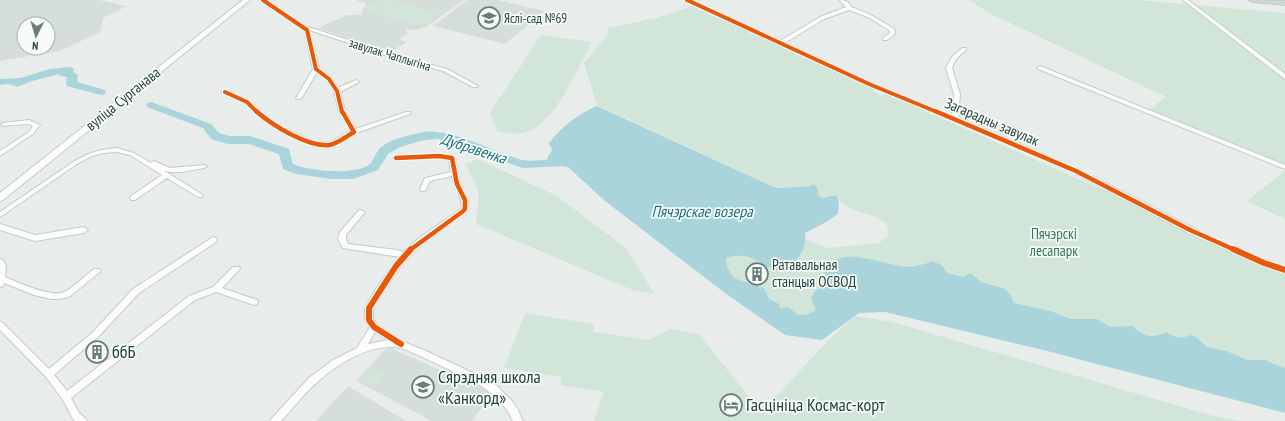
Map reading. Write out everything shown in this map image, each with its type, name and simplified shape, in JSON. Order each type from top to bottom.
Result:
[{"type":"main road","name":"вуліца Сурганава","points":[[0,198],[247,0]]},
{"type":"main road","points":[[1253,0],[1285,3]]},
{"type":"street","name":"завулак Чаплыгіна","points":[[263,0],[290,20],[303,26],[393,56],[445,70],[475,86]]},
{"type":"street","name":"Загарадны завулак","points":[[687,0],[869,84],[955,118],[1076,171],[1190,230],[1264,263],[1285,270]]},
{"type":"street","points":[[841,0],[848,5],[848,8]]},
{"type":"street","points":[[1185,0],[1285,77]]},
{"type":"street","points":[[781,43],[826,15],[848,8],[860,10],[875,17],[893,31],[892,34],[886,39]]},
{"type":"street","points":[[303,26],[307,30],[316,70],[328,79],[337,91],[342,111],[354,132]]},
{"type":"street","points":[[955,118],[957,94],[949,68],[954,58],[964,49]]},
{"type":"street","points":[[1040,68],[1285,167]]},
{"type":"street","points":[[299,98],[316,70]]},
{"type":"street","points":[[337,91],[356,82]]},
{"type":"street","points":[[225,92],[247,102],[263,117],[278,127],[311,143],[330,145],[354,132],[408,113]]},
{"type":"street","points":[[0,154],[31,134],[37,125],[29,122],[4,124]]},
{"type":"street","name":"вуліца Сурганава","points":[[0,215],[75,163],[97,152],[117,150],[128,153],[200,195]]},
{"type":"street","points":[[396,158],[452,158],[457,184],[465,200],[465,209],[456,217],[422,240],[396,266],[369,308],[369,320],[374,327],[401,344],[480,380],[500,393],[514,409],[518,421]]},
{"type":"street","points":[[144,161],[152,161],[169,170],[204,166]]},
{"type":"street","points":[[424,189],[427,180],[455,173]]},
{"type":"street","points":[[133,198],[166,175]]},
{"type":"street","points":[[361,212],[343,234],[342,239],[346,246],[397,253],[405,256]]},
{"type":"street","points":[[0,227],[35,238],[84,230]]},
{"type":"street","points":[[49,374],[96,334],[136,291],[213,240]]},
{"type":"street","points":[[0,262],[2,266],[1,282],[60,297],[66,295],[97,271]]},
{"type":"street","points":[[66,398],[192,298],[216,289],[236,269]]},
{"type":"street","points":[[216,289],[254,302]]},
{"type":"street","points":[[0,325],[49,374],[66,398],[76,416],[82,421]]},
{"type":"street","points":[[360,350],[374,327]]},
{"type":"street","points":[[275,421],[319,375],[360,350],[375,346],[401,344]]},
{"type":"shaded area","points":[[0,0],[99,0],[127,6],[103,18],[100,32],[56,52],[56,16],[16,16],[16,56],[30,56],[0,61]]},
{"type":"shaded area","points":[[355,0],[464,0],[426,27],[415,30],[404,29],[408,33],[400,39],[407,42],[390,52],[318,28],[347,15],[361,15],[366,3]]},
{"type":"shaded area","name":"Яслі-сад №69","points":[[467,0],[498,0],[544,11],[505,44],[433,26]]},
{"type":"shaded area","name":"Сярэдняя школа «Канкорд»","points":[[388,347],[492,393],[472,421],[432,421],[356,381]]},
{"type":"shaded area","points":[[348,386],[399,417],[406,421],[316,421]]},
{"type":"green space","points":[[389,0],[432,11],[436,14],[436,17],[428,23],[414,24],[368,11],[369,7],[373,4]]},
{"type":"green space","points":[[969,0],[1138,0],[1285,13],[1285,169],[1145,113],[1166,97],[989,13]]},
{"type":"green space","name":"Пячэрскі лесапарк","points":[[693,6],[873,88],[873,91],[880,95],[885,94],[899,99],[1285,271],[1285,368],[1265,360],[1248,360],[1226,351],[1207,347],[1196,337],[1176,338],[1166,332],[1152,336],[1140,332],[1132,326],[1110,327],[1097,319],[1071,319],[1051,311],[1014,303],[1010,294],[1003,288],[947,273],[942,265],[932,261],[923,264],[906,266],[889,264],[862,257],[824,276],[823,286],[815,291],[816,310],[803,315],[794,314],[780,309],[779,304],[769,299],[764,288],[734,278],[727,267],[726,258],[738,255],[756,259],[779,272],[799,253],[806,239],[828,248],[879,243],[889,235],[887,225],[876,217],[848,207],[839,200],[836,195],[823,198],[806,188],[774,187],[597,105],[584,63],[608,34],[608,28],[656,18]]},
{"type":"green space","points":[[541,35],[592,42],[565,93],[547,118],[537,127],[527,132],[515,134],[497,131],[490,113]]},
{"type":"green space","points":[[477,159],[557,196],[626,248],[654,293],[635,291],[476,224],[479,193],[466,164]]},
{"type":"green space","points":[[1285,171],[1285,219],[1247,201]]},
{"type":"green space","points":[[525,313],[594,324],[593,332],[649,340],[670,329],[699,334],[761,412],[818,351],[855,316],[892,322],[1210,415],[1239,421],[594,421],[604,392],[561,385],[561,377],[504,368]]},
{"type":"green space","points":[[372,368],[385,374],[374,387],[361,380]]},
{"type":"water","name":"Пячэрскае возера","points":[[597,106],[774,187],[804,187],[814,184],[818,189],[818,195],[823,198],[836,195],[839,202],[838,214],[805,233],[805,244],[803,250],[785,272],[777,271],[745,256],[726,258],[727,267],[734,278],[764,288],[769,299],[779,304],[780,309],[789,307],[797,315],[808,314],[816,310],[811,298],[815,291],[823,286],[826,271],[833,262],[842,258],[865,258],[902,266],[925,264],[932,261],[942,265],[947,273],[964,277],[970,273],[981,282],[1003,288],[1010,294],[1014,303],[1051,311],[1071,319],[1097,319],[1110,327],[1132,326],[1144,334],[1152,336],[1166,332],[1178,337],[1190,335],[1196,337],[1207,347],[1226,351],[1248,360],[1265,360],[1285,368],[1285,413],[1047,351],[885,312],[859,313],[822,340],[785,335],[725,293],[605,201],[568,167],[551,164],[547,158],[552,150],[549,143],[570,122]]},
{"type":"waterway","name":"Дубравенка","points":[[0,82],[18,80],[13,83],[17,84],[29,78],[41,76],[49,72],[69,70],[64,74],[73,75],[71,84],[101,92]]},
{"type":"waterway","name":"Дубравенка","points":[[151,105],[207,126],[215,136],[228,140],[250,140],[285,152],[287,166],[296,170],[331,175],[353,175],[374,167],[384,151],[396,144],[423,136],[439,135],[523,164],[565,162]]},
{"type":"cycle path","points":[[225,92],[247,102],[263,117],[278,127],[311,143],[330,145],[354,132],[342,111],[337,91],[329,79],[316,69],[307,30],[263,0]]},
{"type":"cycle path","points":[[687,0],[869,84],[1076,171],[1190,230],[1264,263],[1285,270]]},
{"type":"cycle path","points":[[396,158],[439,156],[452,158],[457,184],[465,200],[465,209],[462,212],[409,251],[396,266],[369,308],[369,320],[374,327],[401,344]]},
{"type":"place","name":"Яслі-сад №69","points":[[489,18]]},
{"type":"place","name":"Ратавальная станцыя ОСВОД","points":[[757,274]]},
{"type":"place","name":"ббБ","points":[[97,352]]},
{"type":"place","name":"Сярэдняя школа «Канкорд»","points":[[423,387]]},
{"type":"place","name":"Гасцініца Космас-корт","points":[[731,405]]}]
